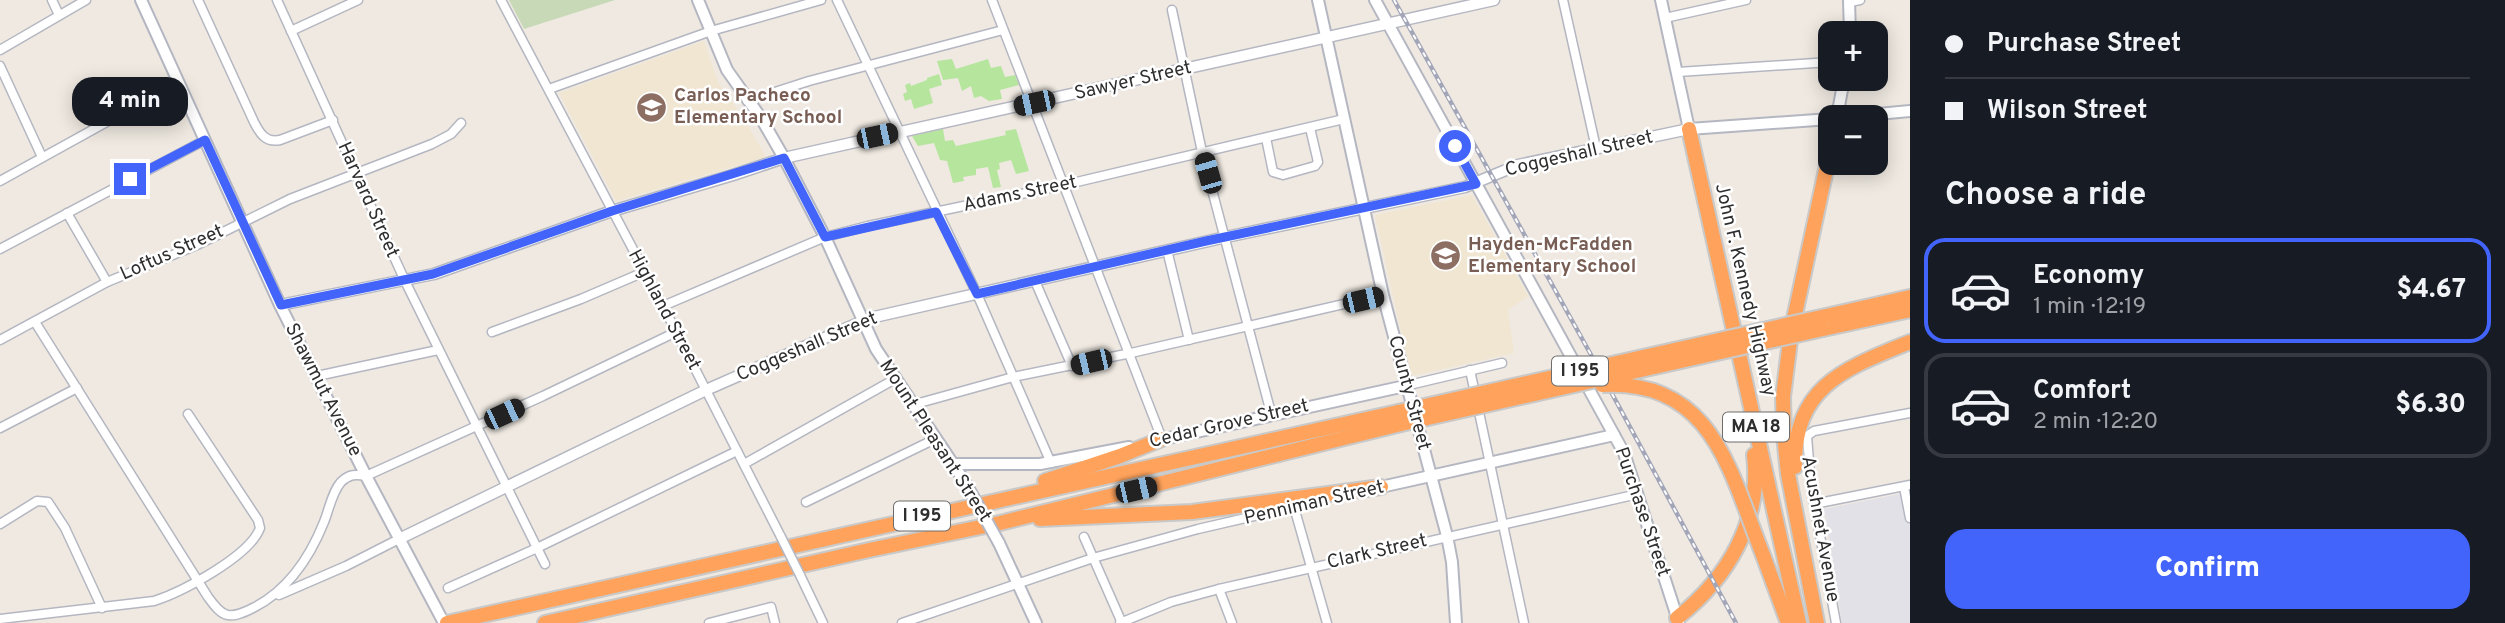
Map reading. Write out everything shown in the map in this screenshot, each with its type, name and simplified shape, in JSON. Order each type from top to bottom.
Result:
[{"type":"highway","name":"John F. Kennedy Highway","points":[[1689,129],[1799,623]]},
{"type":"highway","name":"John F. Kennedy Highway","points":[[1817,623],[1785,448],[1784,384],[1791,332],[1825,175]]},
{"type":"highway","name":"I 195","points":[[545,623],[1000,523],[1400,418],[1545,392],[1825,322],[1910,297]]},
{"type":"highway","name":"I 195","points":[[443,620],[988,502],[1400,418],[1825,322],[1910,310]]},
{"type":"highway","points":[[1798,524],[1794,451],[1799,427],[1808,406],[1822,388],[1843,371],[1910,342]]},
{"type":"highway","points":[[1545,392],[1602,385],[1639,387],[1667,397],[1702,422],[1719,448],[1788,623]]},
{"type":"highway","points":[[1675,621],[1722,571],[1748,524],[1756,471],[1747,387]]},
{"type":"highway","points":[[988,502],[1162,439]]},
{"type":"highway","points":[[1000,523],[1192,512],[1381,487]]},
{"type":"main road","name":"Shawmut Avenue","points":[[141,0],[281,305],[366,476],[443,620]]},
{"type":"main road","name":"Mount Pleasant Street","points":[[698,0],[727,70],[761,118],[784,158],[825,237],[877,349],[965,482],[999,543],[1036,623]]},
{"type":"main road","name":"County Street","points":[[1318,0],[1383,295],[1447,536],[1452,562],[1456,623]]},
{"type":"main road","name":"Purchase Street","points":[[1375,0],[1626,457],[1675,621]]},
{"type":"main road","name":"MA 18","points":[[1661,0],[1689,129]]},
{"type":"main road","points":[[1851,21],[1853,1]]},
{"type":"main road","points":[[1888,113],[1910,111]]},
{"type":"main road","name":"Coggeshall Street","points":[[1689,129],[1818,119]]},
{"type":"main road","name":"Cedar Grove Street","points":[[954,464],[1051,463],[1405,386]]},
{"type":"main road","name":"Penniman Street","points":[[1381,487],[1614,435]]},
{"type":"street","points":[[52,0],[59,15]]},
{"type":"street","points":[[0,50],[86,0]]},
{"type":"street","points":[[198,0],[254,122],[265,138],[272,141],[281,140],[332,120]]},
{"type":"street","name":"Harvard Street","points":[[277,0],[405,281],[545,564]]},
{"type":"street","points":[[291,31],[359,0]]},
{"type":"street","name":"Highland Street","points":[[501,0],[677,332],[823,623]]},
{"type":"street","points":[[549,89],[711,31],[821,0]]},
{"type":"street","points":[[837,0],[977,294],[1051,463]]},
{"type":"street","points":[[992,0],[1162,439]]},
{"type":"street","name":"Sawyer Street","points":[[281,305],[444,271],[612,211],[784,158],[1388,24],[1459,4],[1494,0]]},
{"type":"street","points":[[1563,0],[1596,148]]},
{"type":"street","points":[[1665,18],[1746,0]]},
{"type":"street","points":[[1172,10],[1202,152],[1271,413]]},
{"type":"street","points":[[747,101],[809,81],[1003,30]]},
{"type":"street","points":[[1678,72],[1818,63]]},
{"type":"street","points":[[0,66],[42,157]]},
{"type":"street","points":[[0,181],[179,82]]},
{"type":"street","name":"Adams Street","points":[[663,306],[825,237],[1064,185],[1344,119]]},
{"type":"street","name":"Loftus Street","points":[[0,340],[107,282],[197,245],[290,200],[357,175],[452,134],[461,122]]},
{"type":"street","points":[[1266,138],[1273,172],[1283,175],[1315,166],[1318,162],[1310,128]]},
{"type":"street","name":"Coggeshall Street","points":[[272,597],[346,566],[706,390],[862,320],[1167,250],[1476,184],[1512,167],[1689,129]]},
{"type":"street","points":[[0,249],[205,140]]},
{"type":"street","points":[[67,214],[107,282]]},
{"type":"street","points":[[1167,250],[1189,340]]},
{"type":"street","points":[[492,332],[644,272]]},
{"type":"street","points":[[1035,281],[1072,366]]},
{"type":"street","points":[[912,405],[1013,377],[1249,327],[1383,295]]},
{"type":"street","points":[[35,322],[214,605],[226,616],[244,613],[272,597],[290,579],[311,548],[340,484],[355,474],[366,476],[477,427],[677,332]]},
{"type":"street","points":[[317,376],[438,350]]},
{"type":"street","name":"Cedar Grove Street","points":[[1405,386],[1502,363]]},
{"type":"street","points":[[1470,370],[1524,623]]},
{"type":"street","points":[[744,464],[895,379]]},
{"type":"street","points":[[0,428],[77,387]]},
{"type":"street","name":"Acushnet Avenue","points":[[1836,623],[1814,504],[1806,450],[1807,436],[1814,431],[1910,413]]},
{"type":"street","points":[[0,619],[154,601],[198,580],[243,550],[258,533],[258,520],[188,414]]},
{"type":"street","points":[[806,502],[935,439]]},
{"type":"street","points":[[448,588],[737,451]]},
{"type":"street","points":[[1814,504],[1907,486],[1910,518]]},
{"type":"street","name":"Penniman Street","points":[[902,623],[1093,558],[1198,529],[1381,487]]},
{"type":"street","name":"Clark Street","points":[[1121,623],[1171,602],[1219,589],[1638,494]]},
{"type":"street","points":[[0,524],[40,500],[48,502],[60,519],[102,608]]},
{"type":"street","points":[[1294,507],[1327,623]]},
{"type":"street","points":[[1084,537],[1121,623]]},
{"type":"street","points":[[1219,589],[1232,623]]},
{"type":"street","points":[[709,623],[771,607],[775,623]]},
{"type":"shaded area","name":"Carlos Pacheco Elementary School","points":[[704,41],[718,82],[766,157],[616,201],[559,93]]},
{"type":"shaded area","name":"Hayden-McFadden Elementary School","points":[[1472,195],[1528,296],[1508,310],[1514,353],[1411,376],[1375,215]]},
{"type":"shaded area","points":[[1910,492],[1910,623],[1842,623],[1824,509]]},
{"type":"green space","points":[[509,0],[615,0],[524,29]]},
{"type":"green space","points":[[952,59],[956,69],[988,59],[991,68],[1001,66],[1005,77],[1015,75],[1019,85],[1000,90],[1002,99],[989,101],[981,96],[974,98],[971,86],[962,91],[958,78],[943,80],[937,61]]},
{"type":"green space","points":[[939,74],[942,85],[929,89],[933,103],[914,109],[911,99],[905,101],[905,85],[910,83],[911,86]]},
{"type":"green space","points":[[943,129],[945,141],[953,140],[956,146],[1006,135],[1005,131],[1016,129],[1029,171],[1016,174],[1011,160],[999,163],[1000,169],[997,170],[1001,187],[993,188],[988,167],[976,169],[976,175],[963,177],[964,181],[953,183],[947,161],[940,160],[934,143],[918,146],[912,136]]},
{"type":"railway","points":[[1394,0],[1736,623]]},
{"type":"place","name":"Carlos Pacheco Elementary School","points":[[651,107]]},
{"type":"place","name":"Hayden-McFadden Elementary School","points":[[1445,256]]},
{"type":"route","points":[[130,179],[205,140],[281,305],[433,274],[612,211],[784,158],[825,237],[936,212],[977,294],[1206,241],[1476,184],[1455,146]]}]
